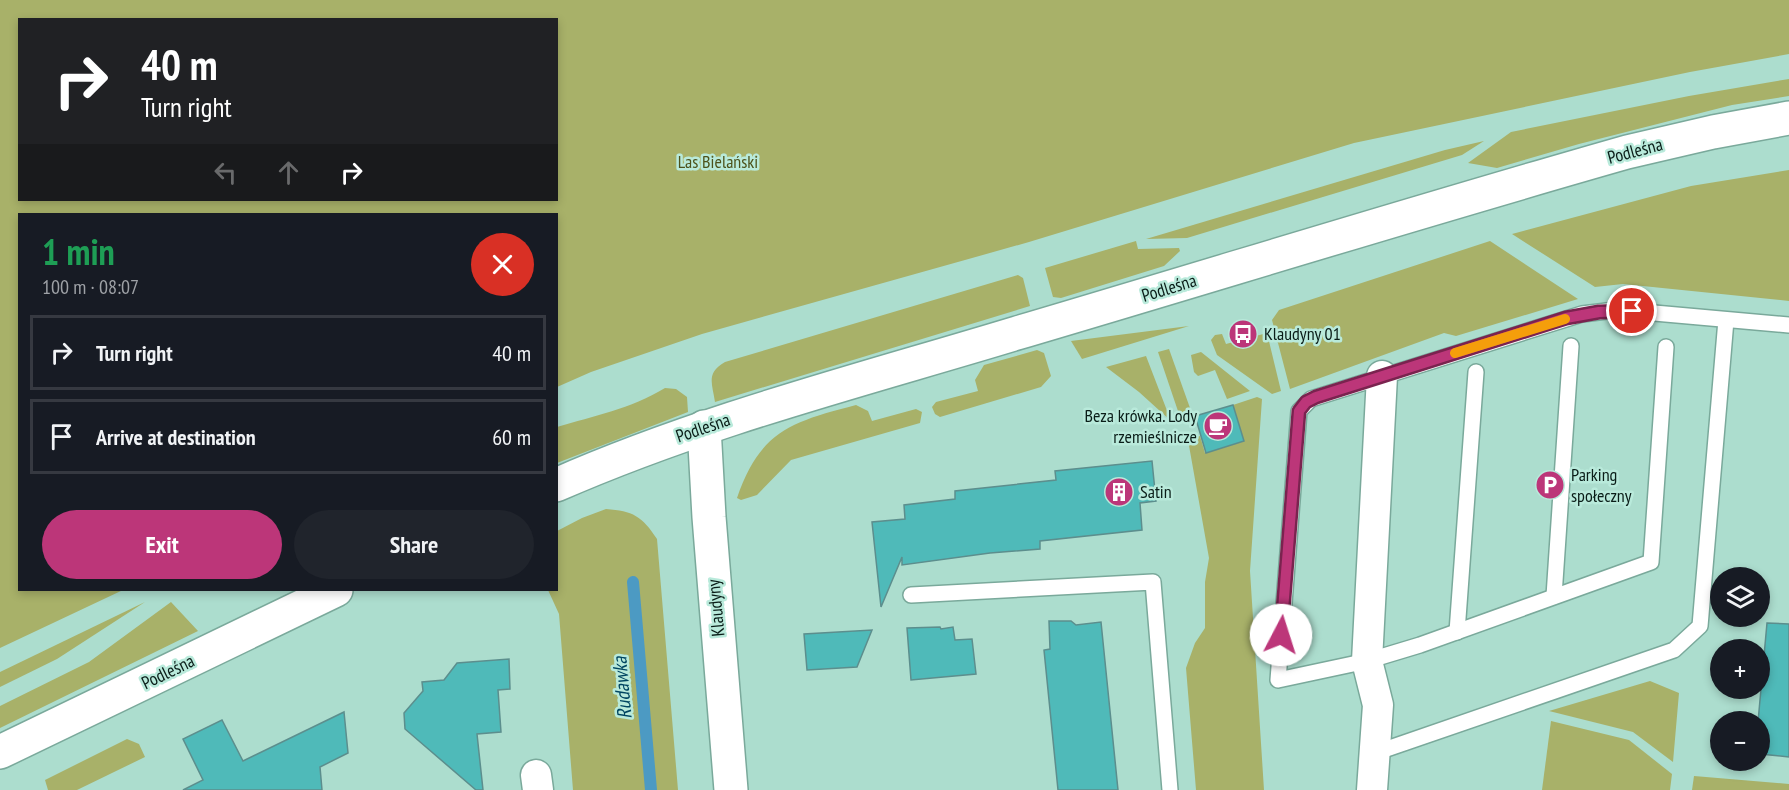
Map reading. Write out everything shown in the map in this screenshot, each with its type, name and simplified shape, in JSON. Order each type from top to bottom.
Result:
[{"type":"street","name":"Podleśna","points":[[558,484],[609,462],[704,427],[1597,161],[1713,132],[1789,118]]},
{"type":"street","points":[[1372,790],[1378,705],[1367,661],[1382,376]]},
{"type":"street","name":"Klaudyny","points":[[704,427],[731,790]]},
{"type":"street","name":"Podleśna","points":[[0,752],[334,591]]},
{"type":"lane","points":[[1666,347],[1651,562],[1457,632],[1367,661],[1278,680],[1299,411],[1311,399],[1582,314],[1615,310],[1789,325]]},
{"type":"lane","points":[[1375,753],[1674,650],[1700,626],[1726,320]]},
{"type":"lane","points":[[1554,596],[1571,346]]},
{"type":"lane","points":[[1457,632],[1476,372]]},
{"type":"lane","points":[[911,595],[1153,582],[1170,790]]},
{"type":"green space","name":"Las Bielański","points":[[0,0],[1789,0],[1789,54],[1690,72],[1354,143],[1029,242],[702,334],[591,372],[558,387],[558,213],[18,213],[18,591],[121,591],[0,648]]},
{"type":"green space","points":[[1789,79],[1789,96],[1732,105],[1579,144],[1497,168],[1468,163],[1511,132],[1689,96]]},
{"type":"green space","points":[[1484,141],[1462,155],[1187,238],[1146,239],[1445,150]]},
{"type":"green space","points":[[1789,170],[1789,301],[1623,284],[1595,287],[1512,234],[1691,186]]},
{"type":"green space","points":[[1136,241],[1138,249],[1179,248],[1180,251],[1164,266],[1061,298],[1053,297],[1045,268]]},
{"type":"green space","points":[[1490,241],[1578,299],[1456,336],[1444,333],[1290,389],[1272,320],[1279,310]]},
{"type":"green space","points":[[1018,275],[1023,278],[1030,306],[715,402],[713,374],[725,362]]},
{"type":"green space","points":[[1189,326],[1082,359],[1071,341]]},
{"type":"green space","points":[[1267,333],[1281,391],[1272,394],[1217,355],[1211,340],[1215,335],[1222,334],[1226,344]]},
{"type":"green space","points":[[1169,349],[1190,408],[1189,423],[1184,424],[1180,417],[1158,352]]},
{"type":"green space","points":[[1037,350],[1044,353],[1051,376],[1041,387],[940,417],[935,414],[932,407],[936,402],[978,391],[975,380],[984,365]]},
{"type":"green space","points":[[1201,352],[1250,391],[1227,399],[1215,370],[1198,376],[1194,372],[1191,355]]},
{"type":"green space","points":[[1146,356],[1171,421],[1139,392],[1106,367]]},
{"type":"green space","points":[[665,388],[676,389],[687,397],[688,412],[558,463],[558,427],[625,407]]},
{"type":"green space","points":[[1257,397],[1262,399],[1250,571],[1264,790],[1196,790],[1186,668],[1195,643],[1205,628],[1205,582],[1209,558],[1188,440],[1200,436],[1205,453],[1244,441],[1233,405]]},
{"type":"green space","points":[[856,405],[868,411],[872,421],[916,409],[922,412],[920,423],[791,460],[757,495],[741,500],[737,498],[756,458],[781,433],[813,417]]},
{"type":"green space","points":[[606,509],[623,511],[641,520],[657,539],[678,790],[573,790],[559,614],[548,591],[558,591],[558,530]]},
{"type":"green space","points":[[145,602],[57,659],[0,687],[0,672]]},
{"type":"green space","points":[[171,602],[198,631],[0,728],[0,706],[89,662]]},
{"type":"green space","points":[[1650,681],[1679,693],[1673,762],[1633,732],[1549,711]]},
{"type":"green space","points":[[1551,721],[1629,740],[1672,774],[1670,790],[1542,790]]},
{"type":"green space","points":[[127,739],[139,744],[145,757],[77,790],[48,790],[45,780]]},
{"type":"green space","points":[[1694,776],[1789,784],[1789,790],[1692,790]]},
{"type":"building","name":"Beza krówka. Lody rzemieślnicze","points":[[1233,405],[1244,441],[1206,453],[1195,416]]},
{"type":"building","points":[[1152,461],[1156,501],[1140,503],[1142,530],[1040,541],[1040,549],[902,565],[902,557],[881,607],[872,522],[905,519],[904,505],[955,499],[955,491],[1056,480],[1055,471]]},
{"type":"building","points":[[1049,621],[1071,621],[1076,625],[1101,622],[1118,790],[1058,790],[1044,650],[1050,649]]},
{"type":"building","points":[[1770,623],[1789,624],[1789,757],[1770,755],[1770,711],[1759,711],[1760,699],[1770,699],[1770,639],[1766,639],[1767,627],[1770,627]]},
{"type":"building","points":[[940,627],[941,629],[953,627],[955,640],[972,639],[976,674],[911,680],[907,628]]},
{"type":"building","points":[[872,630],[857,667],[807,670],[804,634]]},
{"type":"building","points":[[509,659],[510,689],[498,690],[501,732],[477,734],[483,790],[476,790],[405,729],[404,713],[423,691],[422,682],[444,680],[457,663]]},
{"type":"building","points":[[344,712],[348,753],[320,767],[322,790],[183,790],[203,780],[183,739],[222,720],[243,761]]},
{"type":"waterway","name":"Rudawka","points":[[633,582],[651,790]]},
{"type":"slow traffic","points":[[1455,353],[1565,319]]},
{"type":"place","name":"Klaudyny 01","points":[[1243,334]]},
{"type":"place","name":"Beza krówka. Lody rzemieślnicze","points":[[1218,426]]},
{"type":"place","name":"Parking społeczny","points":[[1550,485]]},
{"type":"place","name":"Satin","points":[[1119,492]]},
{"type":"route","points":[[1281,635],[1299,411],[1306,402],[1566,318],[1615,310],[1632,311]]}]
